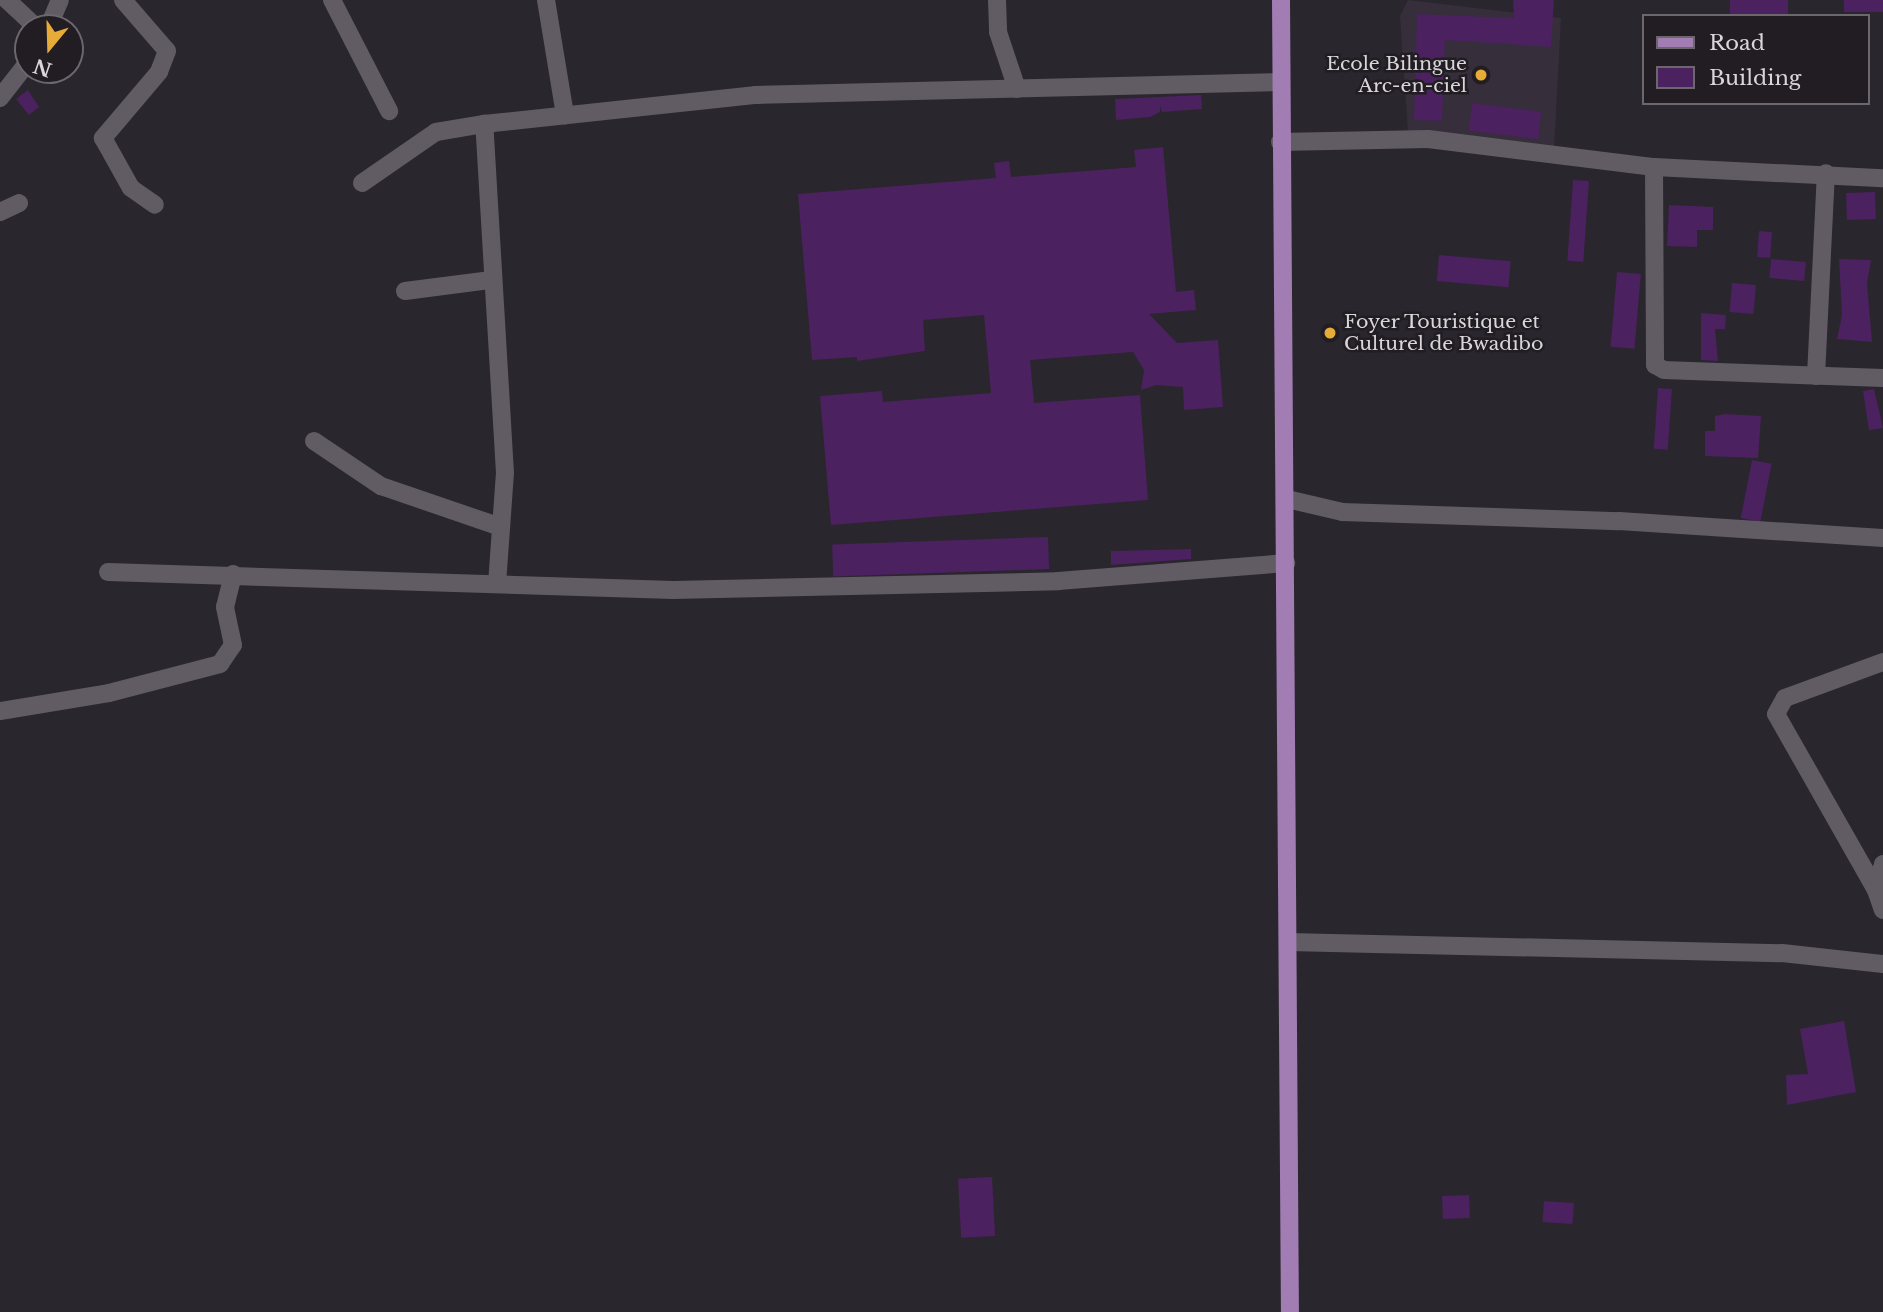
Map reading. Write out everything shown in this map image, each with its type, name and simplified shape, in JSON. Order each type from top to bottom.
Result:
[{"type":"main road","points":[[1281,0],[1280,142],[1287,499],[1290,1312]]},
{"type":"street","points":[[7,0],[22,14]]},
{"type":"street","points":[[122,0],[167,51],[159,72],[103,138],[131,188],[155,205]]},
{"type":"street","points":[[332,0],[389,111]]},
{"type":"street","points":[[547,0],[565,115]]},
{"type":"street","points":[[997,0],[998,32],[1017,89]]},
{"type":"street","points":[[0,98],[14,80]]},
{"type":"street","points":[[362,183],[436,132],[565,115],[756,95],[1280,82]]},
{"type":"street","points":[[484,124],[505,473],[497,584]]},
{"type":"street","points":[[1280,142],[1427,139],[1654,167],[1826,173],[1883,178]]},
{"type":"street","points":[[1654,167],[1655,365],[1664,370],[1883,378]]},
{"type":"street","points":[[1816,376],[1826,173]]},
{"type":"street","points":[[0,212],[19,203]]},
{"type":"street","points":[[405,291],[492,280]]},
{"type":"street","points":[[314,441],[381,486],[501,527]]},
{"type":"street","points":[[1287,499],[1342,512],[1619,521],[1883,538]]},
{"type":"street","points":[[108,572],[673,590],[1058,582],[1286,563]]},
{"type":"street","points":[[0,711],[109,693],[220,664],[233,645],[225,607],[233,575]]},
{"type":"street","points":[[1883,662],[1785,698],[1776,714],[1876,890],[1883,910]]},
{"type":"street","points":[[1876,890],[1883,864]]},
{"type":"street","points":[[1287,942],[1782,953],[1883,964]]},
{"type":"shaded area","name":"Ecole Bilingue Arc-en-ciel","points":[[1408,0],[1561,18],[1554,149],[1408,132],[1400,16]]},
{"type":"building","points":[[1513,0],[1554,0],[1551,47],[1445,40],[1442,121],[1414,120],[1417,14],[1514,18]]},
{"type":"building","points":[[1730,0],[1788,0],[1788,14],[1730,14]]},
{"type":"building","points":[[1844,0],[1883,0],[1883,12],[1844,12]]},
{"type":"building","points":[[28,90],[39,107],[29,115],[16,99]]},
{"type":"building","points":[[1201,95],[1202,109],[1162,112],[1160,106],[1160,112],[1150,117],[1116,120],[1115,99]]},
{"type":"building","points":[[1472,103],[1541,112],[1538,139],[1469,131]]},
{"type":"building","points":[[1163,147],[1176,292],[1194,290],[1196,310],[1149,314],[1177,343],[1218,340],[1223,407],[1184,410],[1183,387],[1156,385],[1141,390],[1144,370],[1133,352],[1030,360],[1034,403],[1140,395],[1148,500],[831,525],[820,396],[882,391],[883,402],[991,393],[984,315],[923,320],[925,351],[857,361],[857,357],[812,360],[798,194],[996,178],[994,163],[1009,161],[1011,177],[1136,167],[1134,150]]},
{"type":"building","points":[[1573,180],[1589,181],[1583,262],[1567,261]]},
{"type":"building","points":[[1875,192],[1876,219],[1847,220],[1846,193]]},
{"type":"building","points":[[1669,205],[1713,207],[1713,230],[1697,230],[1697,247],[1667,246]]},
{"type":"building","points":[[1759,231],[1772,232],[1770,258],[1757,257]]},
{"type":"building","points":[[1439,255],[1511,261],[1508,287],[1437,281]]},
{"type":"building","points":[[1771,259],[1806,262],[1804,281],[1769,278]]},
{"type":"building","points":[[1839,259],[1871,260],[1867,284],[1872,342],[1837,339],[1842,315]]},
{"type":"building","points":[[1617,272],[1641,274],[1634,349],[1610,347]]},
{"type":"building","points":[[1732,283],[1756,285],[1753,314],[1729,312]]},
{"type":"building","points":[[1701,313],[1726,315],[1725,329],[1715,329],[1718,361],[1701,360]]},
{"type":"building","points":[[1658,388],[1672,389],[1668,450],[1654,449]]},
{"type":"building","points":[[1874,389],[1883,428],[1869,430],[1863,391]]},
{"type":"building","points":[[1715,416],[1761,416],[1758,458],[1705,456],[1705,431],[1715,431]]},
{"type":"building","points":[[1752,460],[1772,464],[1760,522],[1741,518]]},
{"type":"building","points":[[1048,537],[1049,569],[833,577],[832,545]]},
{"type":"building","points":[[1191,549],[1191,559],[1111,565],[1111,551]]},
{"type":"building","points":[[1844,1021],[1856,1092],[1787,1105],[1786,1075],[1808,1074],[1800,1029]]},
{"type":"building","points":[[992,1177],[995,1236],[961,1238],[958,1179]]},
{"type":"building","points":[[1469,1195],[1470,1218],[1443,1219],[1442,1196]]},
{"type":"building","points":[[1544,1201],[1574,1203],[1572,1224],[1543,1222]]},
{"type":"place","name":"Ecole Bilingue Arc-en-ciel","points":[[1481,75]]},
{"type":"place","name":"Foyer Touristique et Culturel de Bwadibo","points":[[1330,333]]}]
